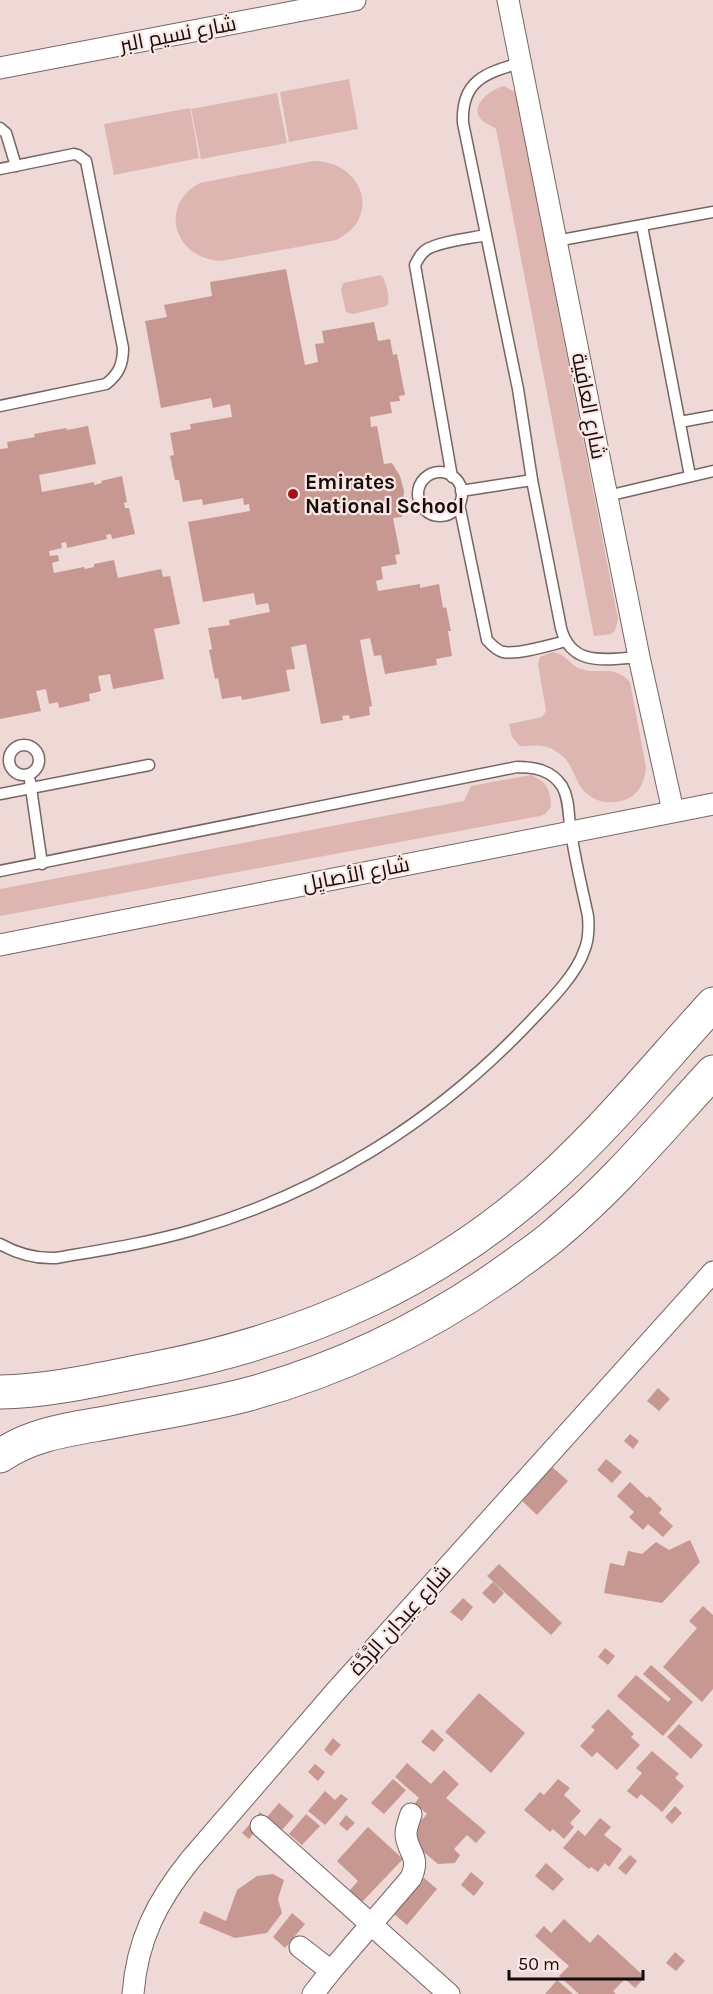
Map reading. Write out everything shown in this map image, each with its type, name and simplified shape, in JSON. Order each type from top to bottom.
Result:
[{"type":"main road","points":[[0,1392],[47,1389],[84,1383],[206,1358],[304,1328],[395,1289],[489,1228],[554,1175],[610,1119],[713,1004]]},
{"type":"main road","points":[[0,1456],[30,1440],[62,1431],[201,1405],[292,1381],[349,1359],[423,1324],[489,1283],[558,1232],[624,1171],[713,1072]]},
{"type":"street","name":"شارع نسيم البر","points":[[0,68],[355,0]]},
{"type":"street","name":"شارع العافِية","points":[[508,0],[639,657],[673,811]]},
{"type":"street","name":"شارع الأصايِل","points":[[0,945],[713,804]]},
{"type":"street","name":"شارع عِيدان الرَّدَّة","points":[[133,1994],[140,1950],[151,1917],[169,1887],[234,1807],[336,1691],[713,1272]]},
{"type":"street","points":[[234,1807],[257,1823],[449,1994]]},
{"type":"street","points":[[313,1994],[407,1884],[414,1872],[415,1859],[406,1833],[411,1814]]},
{"type":"street","points":[[300,1947],[331,1971]]},
{"type":"lane","points":[[520,63],[483,76],[473,85],[466,97],[463,123],[518,389],[532,480],[561,628],[566,641],[581,656],[591,659],[639,657]]},
{"type":"lane","points":[[0,128],[6,132],[16,166]]},
{"type":"lane","points":[[0,169],[74,154],[83,157],[86,161],[123,348],[120,369],[106,384],[0,406]]},
{"type":"lane","points":[[556,241],[713,212]]},
{"type":"lane","points":[[642,226],[690,476]]},
{"type":"lane","points":[[452,477],[416,265],[419,256],[434,246],[486,236]]},
{"type":"lane","points":[[680,422],[713,416]]},
{"type":"lane","points":[[607,496],[713,471]]},
{"type":"lane","points":[[459,504],[455,510],[441,516],[427,512],[418,500],[418,492],[424,478],[438,472],[452,477],[460,486],[459,504],[487,640],[503,652],[566,641]]},
{"type":"lane","points":[[461,491],[532,480]]},
{"type":"lane","points":[[0,794],[149,765]]},
{"type":"lane","points":[[0,871],[517,767],[531,767],[554,777],[567,796],[570,832],[588,922],[588,940],[579,962],[537,1014],[507,1046],[474,1076],[405,1130],[339,1171],[231,1218],[143,1242],[41,1259],[26,1256],[0,1244]]},
{"type":"lane","points":[[29,774],[42,864]]},
{"type":"shaded area","points":[[349,79],[358,129],[289,142],[280,92]]},
{"type":"shaded area","points":[[504,86],[515,92],[517,98],[618,619],[615,631],[611,634],[594,636],[496,129],[481,120],[478,113],[480,102],[494,90]]},
{"type":"shaded area","points":[[277,93],[287,143],[201,159],[191,109]]},
{"type":"shaded area","points":[[190,108],[199,158],[114,175],[104,124]]},
{"type":"shaded area","points":[[313,161],[331,164],[345,170],[355,180],[361,193],[362,206],[359,219],[350,231],[336,240],[221,261],[205,258],[192,251],[183,242],[177,230],[176,217],[179,205],[187,193],[200,183]]},
{"type":"shaded area","points":[[380,275],[383,277],[388,292],[387,306],[353,314],[346,312],[341,290],[343,283]]},
{"type":"shaded area","points":[[553,652],[562,655],[581,669],[618,673],[630,682],[646,767],[642,785],[633,796],[618,802],[595,799],[581,787],[569,764],[560,754],[543,746],[520,746],[512,737],[509,724],[542,717],[546,711],[538,664],[540,657]]},
{"type":"shaded area","points":[[531,775],[545,784],[550,796],[551,807],[540,816],[0,916],[0,889],[464,801],[471,786]]},
{"type":"building","name":"Emirates National School","points":[[286,269],[305,365],[318,362],[315,344],[324,343],[322,331],[374,322],[378,341],[390,339],[393,355],[397,354],[405,395],[399,396],[400,401],[390,402],[392,413],[370,417],[371,427],[377,426],[384,464],[392,463],[400,476],[404,491],[402,517],[393,518],[400,554],[395,555],[397,564],[381,567],[383,579],[376,581],[378,591],[420,584],[420,588],[439,584],[443,608],[446,607],[451,631],[448,631],[452,656],[436,659],[437,665],[385,674],[381,655],[374,656],[370,638],[360,640],[372,706],[369,707],[370,715],[350,719],[349,715],[342,716],[343,720],[321,724],[306,644],[291,647],[295,669],[286,670],[290,691],[242,700],[241,696],[222,699],[209,650],[212,649],[208,628],[230,625],[229,620],[270,612],[268,603],[256,605],[254,593],[203,602],[188,522],[250,511],[249,504],[244,505],[243,498],[203,505],[202,499],[183,502],[179,480],[175,480],[170,456],[174,455],[170,433],[191,429],[190,424],[232,417],[230,404],[213,408],[211,398],[161,408],[145,321],[167,317],[164,305],[212,296],[210,282]]},
{"type":"building","points":[[88,426],[96,464],[39,475],[42,492],[94,482],[94,485],[122,476],[127,502],[124,503],[125,508],[129,508],[135,534],[112,539],[111,534],[106,535],[107,539],[67,548],[66,542],[61,543],[62,548],[49,551],[50,556],[58,555],[59,561],[52,563],[54,573],[84,567],[85,569],[94,567],[94,564],[114,560],[118,578],[161,569],[163,577],[170,576],[180,624],[154,629],[164,679],[113,689],[110,674],[98,676],[101,691],[89,694],[90,701],[59,708],[58,702],[49,704],[46,689],[36,691],[41,711],[0,719],[0,449],[8,448],[7,442],[35,437],[34,434]]},
{"type":"building","points":[[658,1388],[670,1399],[659,1411],[647,1401]]},
{"type":"building","points":[[630,1434],[639,1441],[633,1449],[624,1441]]},
{"type":"building","points":[[606,1459],[622,1472],[612,1483],[597,1470]]},
{"type":"building","points":[[549,1464],[568,1481],[537,1515],[519,1498]]},
{"type":"building","points":[[630,1482],[662,1509],[659,1513],[673,1526],[663,1537],[648,1524],[643,1530],[629,1517],[634,1512],[617,1496]]},
{"type":"building","points":[[690,1540],[700,1562],[662,1603],[604,1593],[610,1563],[624,1566],[628,1551],[642,1554],[656,1542],[669,1550]]},
{"type":"building","points":[[499,1564],[562,1623],[551,1635],[487,1576]]},
{"type":"building","points":[[493,1582],[504,1593],[494,1604],[482,1593]]},
{"type":"building","points":[[463,1598],[473,1607],[462,1621],[450,1612]]},
{"type":"building","points":[[703,1606],[713,1615],[713,1689],[702,1702],[663,1667],[697,1628],[689,1621]]},
{"type":"building","points":[[605,1648],[615,1656],[608,1665],[598,1657]]},
{"type":"building","points":[[651,1665],[693,1702],[663,1736],[617,1696],[636,1675],[668,1702],[671,1699],[643,1674]]},
{"type":"building","points":[[479,1693],[525,1733],[491,1773],[445,1732]]},
{"type":"building","points":[[608,1709],[634,1734],[631,1737],[640,1745],[617,1770],[597,1752],[592,1757],[580,1746],[595,1730],[591,1727]]},
{"type":"building","points":[[679,1724],[703,1745],[691,1759],[667,1737]]},
{"type":"building","points":[[432,1729],[444,1740],[434,1752],[421,1742]]},
{"type":"building","points":[[333,1738],[341,1745],[331,1756],[324,1750]]},
{"type":"building","points":[[652,1751],[679,1774],[675,1778],[684,1786],[662,1812],[641,1794],[637,1799],[627,1791],[642,1773],[636,1768]]},
{"type":"building","points":[[407,1763],[431,1784],[444,1770],[459,1784],[446,1798],[486,1832],[476,1843],[467,1835],[454,1849],[460,1855],[455,1863],[438,1864],[408,1839],[411,1832],[427,1814],[415,1803],[419,1798],[395,1777]]},
{"type":"building","points":[[315,1764],[325,1772],[318,1781],[308,1772]]},
{"type":"building","points":[[393,1779],[406,1790],[384,1814],[371,1803]]},
{"type":"building","points":[[558,1779],[570,1788],[564,1795],[581,1811],[570,1823],[574,1827],[564,1839],[553,1829],[550,1832],[524,1810],[540,1792],[544,1795]]},
{"type":"building","points":[[325,1791],[335,1800],[341,1794],[348,1799],[325,1825],[308,1811]]},
{"type":"building","points":[[279,1803],[294,1816],[282,1830],[267,1817]]},
{"type":"building","points":[[675,1806],[682,1813],[672,1824],[665,1817]]},
{"type":"building","points":[[260,1812],[267,1818],[249,1839],[242,1833]]},
{"type":"building","points":[[306,1814],[320,1826],[302,1845],[289,1834]]},
{"type":"building","points":[[346,1815],[355,1823],[347,1831],[339,1824]]},
{"type":"building","points":[[600,1818],[611,1827],[604,1835],[622,1849],[609,1867],[605,1863],[598,1872],[591,1867],[589,1869],[563,1848],[578,1830],[585,1836]]},
{"type":"building","points":[[368,1827],[403,1859],[362,1902],[349,1891],[358,1881],[337,1861]]},
{"type":"building","points":[[630,1855],[637,1861],[626,1875],[618,1868]]},
{"type":"building","points":[[546,1863],[564,1879],[553,1891],[535,1876]]},
{"type":"building","points":[[471,1872],[484,1883],[474,1896],[461,1885]]},
{"type":"building","points":[[273,1874],[284,1880],[278,1899],[282,1913],[267,1933],[235,1938],[199,1923],[204,1911],[226,1921],[237,1890],[257,1876]]},
{"type":"building","points":[[424,1878],[437,1889],[407,1925],[394,1914]]},
{"type":"building","points":[[292,1913],[305,1924],[285,1948],[273,1937]]},
{"type":"building","points":[[564,1919],[590,1943],[598,1934],[645,1977],[635,1988],[625,1979],[613,1991],[616,1994],[579,1994],[559,1976],[569,1966],[535,1936],[544,1926],[551,1933]]},
{"type":"building","points":[[675,1952],[685,1961],[676,1971],[666,1963]]},
{"type":"building","points":[[557,1980],[573,1994],[545,1994]]},
{"type":"place","name":"Emirates National School","points":[[293,494]]}]
